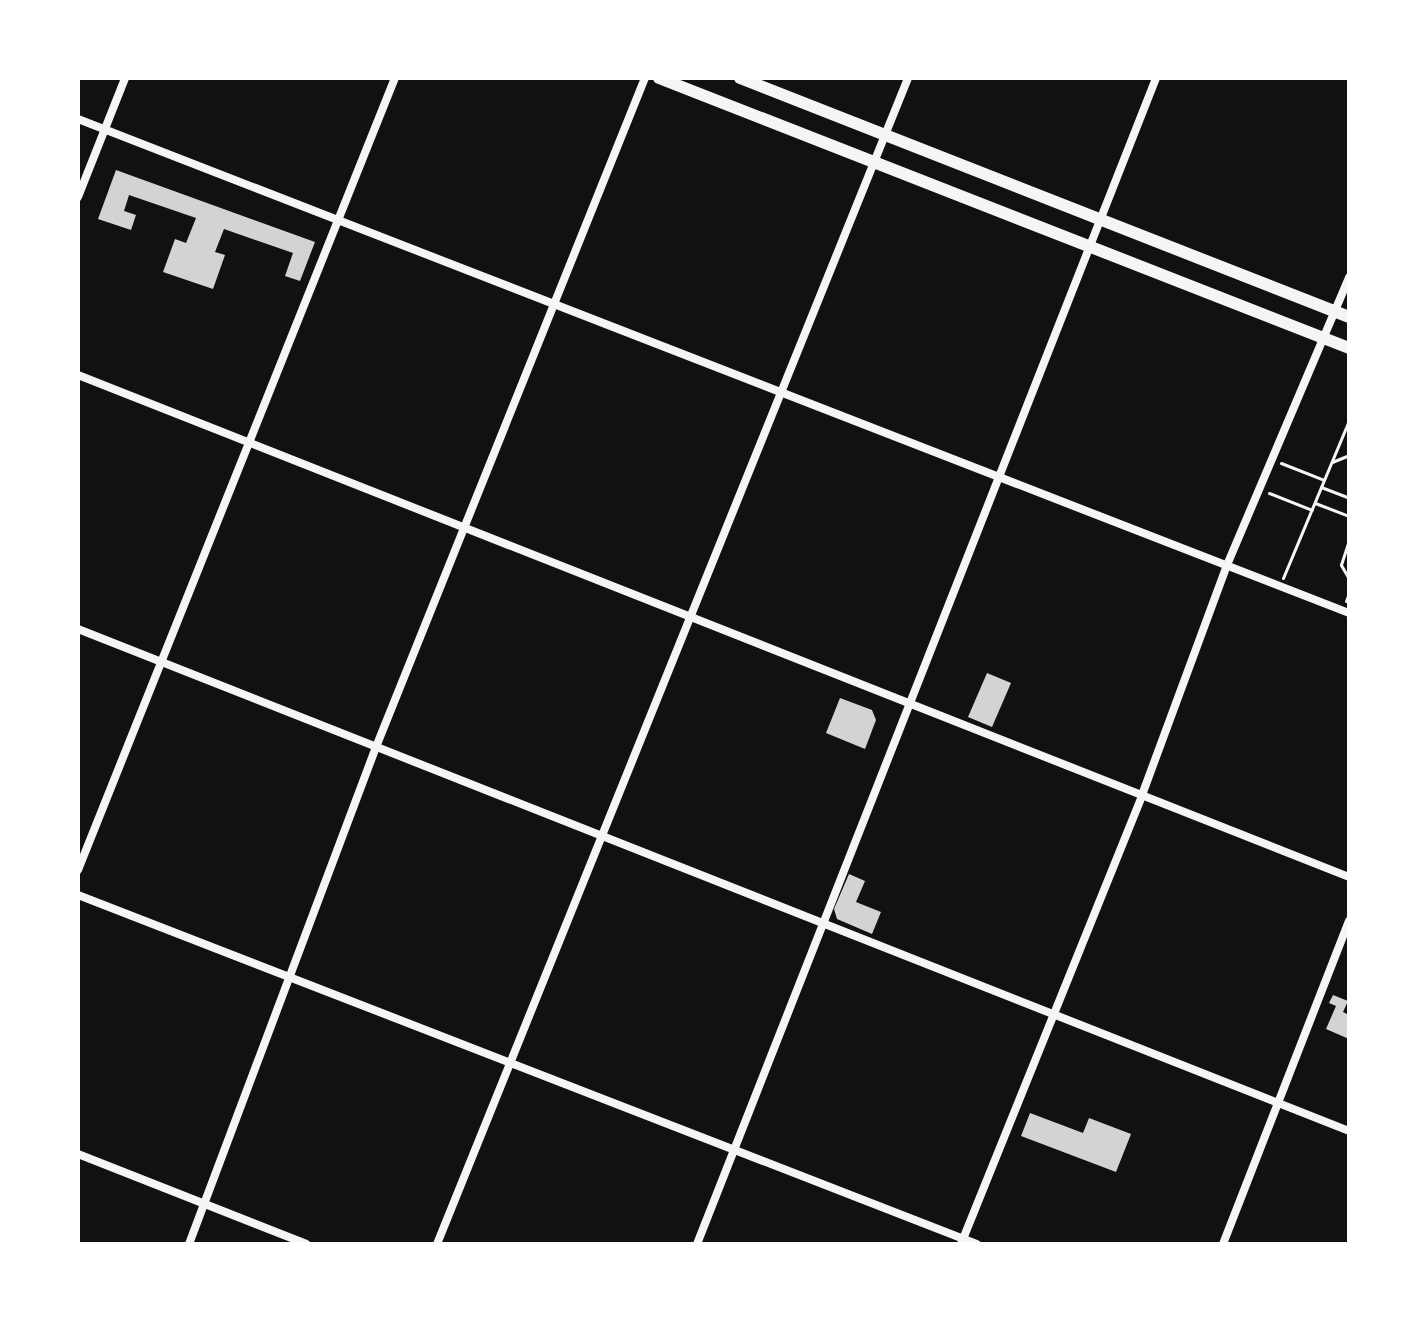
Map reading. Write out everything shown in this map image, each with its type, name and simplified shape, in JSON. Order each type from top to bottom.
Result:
[{"type":"main road","points":[[659,78],[1349,348]]},
{"type":"main road","points":[[740,78],[1349,317]]},
{"type":"street","points":[[78,197],[125,78]]},
{"type":"street","points":[[78,870],[159,661],[395,78]]},
{"type":"street","points":[[189,1244],[376,747],[645,78]]},
{"type":"street","points":[[437,1244],[693,617],[908,78]]},
{"type":"street","points":[[697,1244],[1156,78]]},
{"type":"street","points":[[78,119],[998,480],[1349,613]]},
{"type":"street","points":[[962,1241],[1142,795],[1227,565],[1349,277]]},
{"type":"street","points":[[78,375],[911,701],[1349,877]]},
{"type":"street","points":[[78,629],[1349,1131]]},
{"type":"street","points":[[78,895],[736,1146],[962,1241],[977,1244]]},
{"type":"street","points":[[1223,1244],[1349,921]]},
{"type":"street","points":[[78,1154],[306,1244]]},
{"type":"path","points":[[1283,578],[1349,420]]},
{"type":"path","points":[[1332,462],[1349,455]]},
{"type":"path","points":[[1281,463],[1324,480]]},
{"type":"path","points":[[1321,487],[1349,498]]},
{"type":"path","points":[[1269,493],[1312,510]]},
{"type":"path","points":[[1315,503],[1349,516]]},
{"type":"path","points":[[1349,540],[1341,565],[1349,579]]},
{"type":"path","points":[[1346,601],[1349,593]]},
{"type":"building","points":[[116,170],[315,242],[300,281],[285,276],[293,253],[224,229],[215,252],[225,255],[213,289],[163,272],[175,239],[186,243],[196,218],[129,195],[124,211],[136,215],[131,230],[98,219]]},
{"type":"building","points":[[987,673],[1011,683],[992,727],[968,717]]},
{"type":"building","points":[[840,698],[872,710],[876,720],[865,749],[826,733]]},
{"type":"building","points":[[849,874],[865,881],[856,902],[881,912],[872,934],[837,919],[834,909]]},
{"type":"building","points":[[1333,995],[1348,1001],[1343,1012],[1349,1015],[1349,1039],[1326,1029],[1336,1006],[1329,1003]]},
{"type":"building","points":[[1030,1113],[1083,1133],[1089,1118],[1131,1134],[1116,1172],[1021,1136]]}]
